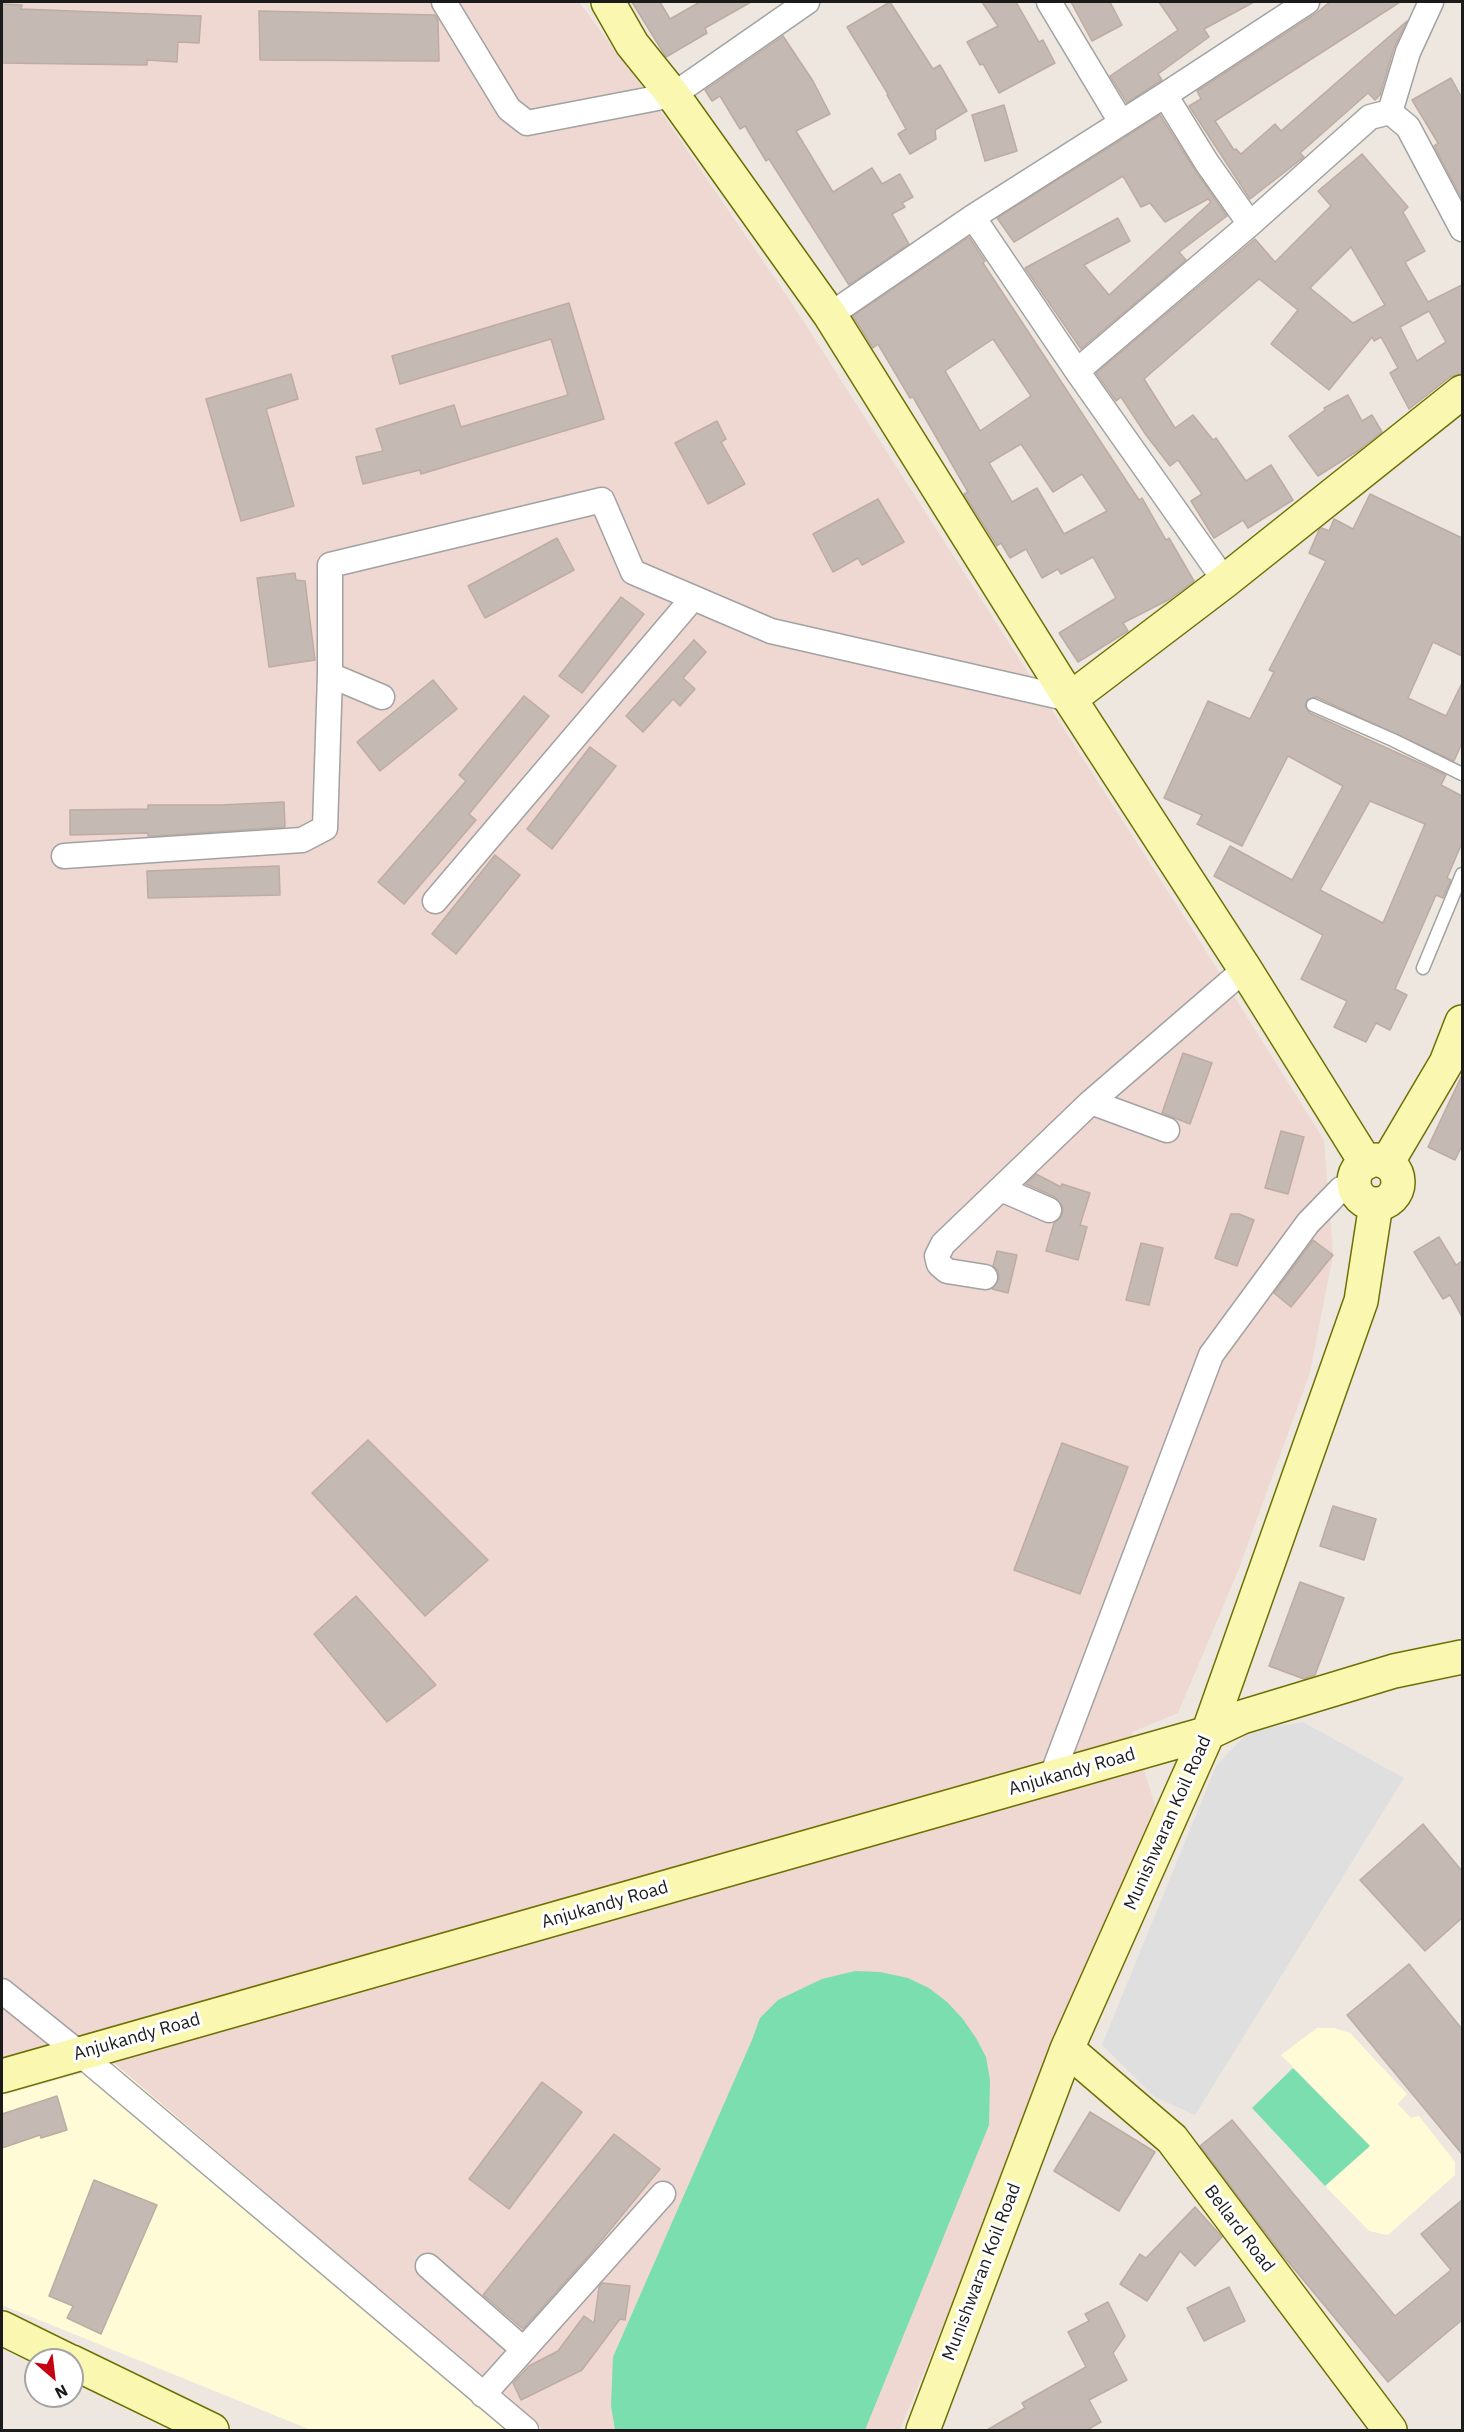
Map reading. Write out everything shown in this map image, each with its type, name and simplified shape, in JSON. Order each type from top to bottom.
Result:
[{"type":"street","points":[[444,2],[509,109],[527,123],[673,95],[807,2]]},
{"type":"street","points":[[608,2],[632,44],[673,95],[830,315],[1070,699],[1245,969],[1371,1179],[1341,1189],[1308,1223],[1211,1355],[1051,1778]]},
{"type":"street","points":[[1049,2],[1121,122]]},
{"type":"street","points":[[830,315],[973,217],[1307,2]]},
{"type":"street","points":[[1390,112],[1408,52],[1431,2]]},
{"type":"street","points":[[1165,95],[1207,163],[1250,224]]},
{"type":"street","points":[[1077,371],[1250,224],[1370,117],[1390,112]]},
{"type":"street","points":[[1390,112],[1408,127],[1462,229]]},
{"type":"street","points":[[973,217],[1077,371],[1225,581]]},
{"type":"street","points":[[1070,699],[1225,581],[1462,392]]},
{"type":"street","points":[[64,856],[302,840],[325,828],[330,675],[330,566],[602,500],[633,572],[693,598],[771,631],[1070,699]]},
{"type":"street","points":[[435,901],[693,598]]},
{"type":"street","points":[[330,675],[382,697]]},
{"type":"street","points":[[985,1277],[947,1271],[939,1264],[937,1256],[943,1244],[1091,1102],[1245,969]]},
{"type":"street","name":"Munishwaran Koil Road","points":[[923,2430],[1067,2049],[1208,1733],[1361,1301],[1371,1179],[1454,1069],[1462,1022]]},
{"type":"street","points":[[1091,1102],[1167,1130]]},
{"type":"street","points":[[1001,1189],[1049,1210]]},
{"type":"street","name":"Anjukandy Road","points":[[2,2076],[1208,1733],[1242,1717],[1394,1671],[1462,1657]]},
{"type":"street","points":[[2,1992],[79,2053],[526,2430]]},
{"type":"street","name":"Bellard Road","points":[[1067,2049],[1172,2139],[1390,2430]]},
{"type":"street","points":[[483,2395],[663,2194]]},
{"type":"street","points":[[428,2266],[524,2349]]},
{"type":"street","points":[[2,2328],[43,2348]]},
{"type":"street","points":[[84,2368],[212,2430]]},
{"type":"lane","points":[[1313,705],[1462,774]]},
{"type":"lane","points":[[1423,968],[1462,874]]},
{"type":"shaded area","points":[[2,2],[579,2],[668,122],[793,305],[1324,1140],[1333,1255],[1310,1373],[1238,1571],[1178,1713],[1132,1732],[1156,1808],[900,2430],[543,2430],[81,2035],[2,2058]]},
{"type":"shaded area","points":[[1303,1722],[1404,1778],[1195,2115],[1155,2097],[1102,2045],[1216,1766],[1249,1731]]},
{"type":"shaded area","points":[[1317,2028],[1334,2028],[1350,2033],[1407,2094],[1398,2104],[1411,2118],[1419,2116],[1455,2162],[1455,2175],[1388,2235],[1369,2231],[1325,2186],[1369,2145],[1281,2055]]},
{"type":"shaded area","points":[[165,2050],[895,2430],[311,2430],[2,2305],[2,2095]]},
{"type":"green space","points":[[855,1971],[880,1972],[908,1978],[929,1988],[947,2002],[976,2038],[986,2057],[990,2080],[989,2125],[865,2430],[615,2430],[611,2406],[613,2357],[760,2018],[778,2000],[822,1979]]},
{"type":"green space","points":[[1293,2068],[1370,2146],[1325,2186],[1252,2108]]},
{"type":"building","points":[[632,2],[660,2],[670,19],[700,2],[751,2],[705,28],[707,33],[666,57]]},
{"type":"building","points":[[890,2],[933,69],[940,65],[967,111],[935,130],[936,139],[910,154],[898,134],[906,129],[888,94],[847,27]]},
{"type":"building","points":[[982,2],[1016,2],[1039,42],[1043,40],[1055,63],[999,93],[983,64],[980,65],[967,42],[998,26]]},
{"type":"building","points":[[1071,2],[1110,2],[1122,25],[1092,41]]},
{"type":"building","points":[[1159,2],[1254,2],[1204,29],[1209,37],[1158,74],[1162,80],[1127,103],[1110,76],[1178,30]]},
{"type":"building","points":[[1330,2],[1400,2],[1215,121],[1234,150],[1236,149],[1241,154],[1275,124],[1281,131],[1407,21],[1394,48],[1380,95],[1375,100],[1368,93],[1300,153],[1304,157],[1250,199],[1189,106],[1201,99],[1197,91]]},
{"type":"building","points":[[2,4],[22,5],[21,9],[201,16],[199,43],[178,42],[177,62],[147,60],[147,65],[2,63]]},
{"type":"building","points":[[259,11],[435,15],[438,20],[439,61],[260,60]]},
{"type":"building","points":[[783,36],[813,81],[830,114],[796,131],[833,192],[872,168],[882,184],[900,174],[913,197],[902,203],[905,207],[892,214],[909,244],[849,285],[769,159],[766,161],[745,126],[740,129],[720,96],[712,101],[705,90]]},
{"type":"building","points":[[1451,78],[1462,98],[1462,199],[1434,146],[1438,143],[1412,100]]},
{"type":"building","points":[[1004,105],[1017,151],[985,161],[972,115]]},
{"type":"building","points":[[1160,115],[1227,216],[1179,252],[1186,260],[1081,349],[1025,268],[1118,218],[1130,241],[1084,265],[1109,295],[1211,202],[1208,199],[1165,222],[1150,203],[1141,207],[1123,176],[1014,242],[997,218]]},
{"type":"building","points":[[1362,154],[1408,207],[1403,212],[1425,251],[1405,262],[1428,302],[1462,285],[1462,373],[1450,377],[1409,409],[1390,373],[1398,368],[1381,337],[1374,341],[1372,337],[1329,390],[1271,344],[1298,310],[1259,279],[1144,379],[1175,428],[1193,415],[1213,440],[1216,438],[1246,481],[1271,465],[1293,500],[1248,528],[1243,520],[1214,538],[1191,501],[1202,494],[1178,460],[1170,466],[1121,397],[1116,401],[1096,373],[1255,239],[1275,262],[1331,206],[1318,191]],"holes":[[[1351,247],[1385,305],[1353,323],[1310,288]],[[1429,311],[1446,342],[1417,361],[1400,327]]]},
{"type":"building","points":[[969,237],[985,261],[983,263],[1139,500],[1142,498],[1166,540],[1169,538],[1194,581],[1170,599],[1123,623],[1128,631],[1078,662],[1059,633],[1116,598],[1093,557],[1061,574],[1058,569],[1042,578],[1026,549],[1010,558],[1001,543],[997,546],[964,494],[968,492],[913,397],[910,398],[878,344],[873,348],[853,316]],"holes":[[[993,339],[1031,396],[980,431],[945,371]],[[1021,444],[1053,492],[1082,474],[1107,511],[1064,534],[1037,488],[1012,502],[989,463]]]},
{"type":"building","points":[[569,303],[604,419],[421,474],[420,470],[363,484],[356,457],[383,451],[376,429],[454,405],[461,427],[568,395],[551,339],[400,384],[392,356]]},
{"type":"building","points":[[291,374],[298,399],[266,409],[294,506],[241,521],[206,399]]},
{"type":"building","points":[[1348,395],[1362,421],[1372,415],[1382,432],[1359,450],[1318,476],[1289,436],[1325,410],[1324,408]]},
{"type":"building","points":[[717,421],[726,439],[721,442],[745,484],[708,504],[675,443]]},
{"type":"building","points":[[1370,494],[1462,538],[1462,656],[1433,642],[1408,698],[1446,716],[1462,683],[1462,743],[1454,761],[1316,697],[1308,699],[1305,706],[1310,713],[1446,775],[1441,785],[1462,796],[1462,843],[1447,878],[1451,880],[1443,898],[1436,895],[1395,989],[1407,995],[1390,1030],[1376,1023],[1366,1042],[1334,1027],[1347,1001],[1301,979],[1323,935],[1214,876],[1230,846],[1292,880],[1343,786],[1288,756],[1242,846],[1197,824],[1202,815],[1164,798],[1208,701],[1250,719],[1274,672],[1269,670],[1326,561],[1309,553],[1319,530],[1322,528],[1329,531],[1334,519],[1353,529]],"holes":[[[1370,801],[1425,824],[1383,923],[1320,890]]]},
{"type":"building","points":[[878,499],[904,542],[862,565],[858,558],[833,572],[813,534]]},
{"type":"building","points":[[557,538],[574,570],[485,618],[468,586]]},
{"type":"building","points":[[295,573],[296,580],[305,581],[315,660],[269,667],[257,578]]},
{"type":"building","points":[[621,597],[644,614],[582,693],[559,676]]},
{"type":"building","points":[[694,640],[706,652],[683,678],[695,689],[680,706],[673,699],[643,732],[626,716]]},
{"type":"building","points":[[433,680],[457,709],[380,771],[357,742]]},
{"type":"building","points":[[524,696],[549,716],[469,814],[476,820],[404,904],[378,882],[466,781],[459,775]]},
{"type":"building","points":[[590,747],[616,766],[552,849],[527,829]]},
{"type":"building","points":[[284,802],[285,827],[155,836],[148,836],[148,833],[70,835],[70,810],[148,809],[148,805]]},
{"type":"building","points":[[495,855],[520,875],[456,954],[432,934]]},
{"type":"building","points":[[279,866],[280,895],[148,898],[147,871]]},
{"type":"building","points":[[1183,1053],[1212,1063],[1190,1124],[1162,1113]]},
{"type":"building","points":[[1462,1075],[1462,1146],[1455,1160],[1428,1147]]},
{"type":"building","points":[[1281,1131],[1304,1137],[1288,1194],[1265,1188]]},
{"type":"building","points":[[1036,1174],[1061,1187],[1062,1184],[1090,1193],[1080,1225],[1087,1227],[1078,1260],[1046,1251],[1054,1223],[1062,1216],[1063,1208],[1055,1197],[1026,1184]]},
{"type":"building","points":[[1231,1214],[1239,1214],[1254,1220],[1237,1266],[1215,1258]]},
{"type":"building","points":[[1439,1237],[1456,1265],[1462,1261],[1462,1317],[1450,1295],[1443,1299],[1414,1252]]},
{"type":"building","points":[[1313,1240],[1333,1255],[1291,1307],[1274,1293]]},
{"type":"building","points":[[1141,1243],[1163,1248],[1149,1305],[1126,1300]]},
{"type":"building","points":[[997,1251],[1017,1255],[1008,1293],[992,1289],[999,1279],[998,1271],[993,1266]]},
{"type":"building","points":[[368,1440],[488,1560],[425,1616],[312,1493]]},
{"type":"building","points":[[1062,1443],[1128,1467],[1080,1594],[1014,1570]]},
{"type":"building","points":[[1333,1506],[1376,1519],[1364,1560],[1320,1546]]},
{"type":"building","points":[[1300,1582],[1344,1598],[1315,1675],[1304,1679],[1269,1666]]},
{"type":"building","points":[[356,1596],[436,1685],[387,1722],[314,1634]]},
{"type":"building","points":[[1423,1824],[1462,1871],[1462,1918],[1425,1951],[1360,1880]]},
{"type":"building","points":[[1409,1964],[1462,2029],[1462,2154],[1347,2015]]},
{"type":"building","points":[[542,2082],[582,2112],[509,2209],[469,2179]]},
{"type":"building","points":[[57,2096],[67,2130],[41,2138],[40,2135],[2,2148],[2,2114]]},
{"type":"building","points":[[1090,2112],[1155,2152],[1119,2211],[1054,2171]]},
{"type":"building","points":[[1232,2120],[1395,2316],[1451,2270],[1421,2234],[1462,2200],[1462,2320],[1388,2382],[1281,2253],[1200,2146]]},
{"type":"building","points":[[614,2134],[660,2169],[591,2253],[523,2329],[483,2295]]},
{"type":"building","points":[[94,2180],[157,2205],[101,2334],[67,2318],[73,2306],[49,2296]]},
{"type":"building","points":[[1195,2207],[1222,2237],[1195,2266],[1180,2251],[1147,2301],[1120,2284],[1140,2254],[1146,2258]]},
{"type":"building","points":[[602,2283],[630,2286],[625,2320],[620,2319],[582,2370],[521,2400],[513,2383],[529,2366],[558,2351],[584,2316],[594,2323],[599,2287]]},
{"type":"building","points":[[1229,2287],[1245,2321],[1204,2341],[1187,2308]]},
{"type":"building","points":[[1108,2302],[1125,2336],[1113,2353],[1127,2380],[1089,2400],[1101,2422],[1087,2430],[987,2430],[1025,2408],[1022,2403],[1086,2367],[1068,2332],[1089,2321],[1085,2314]]}]
